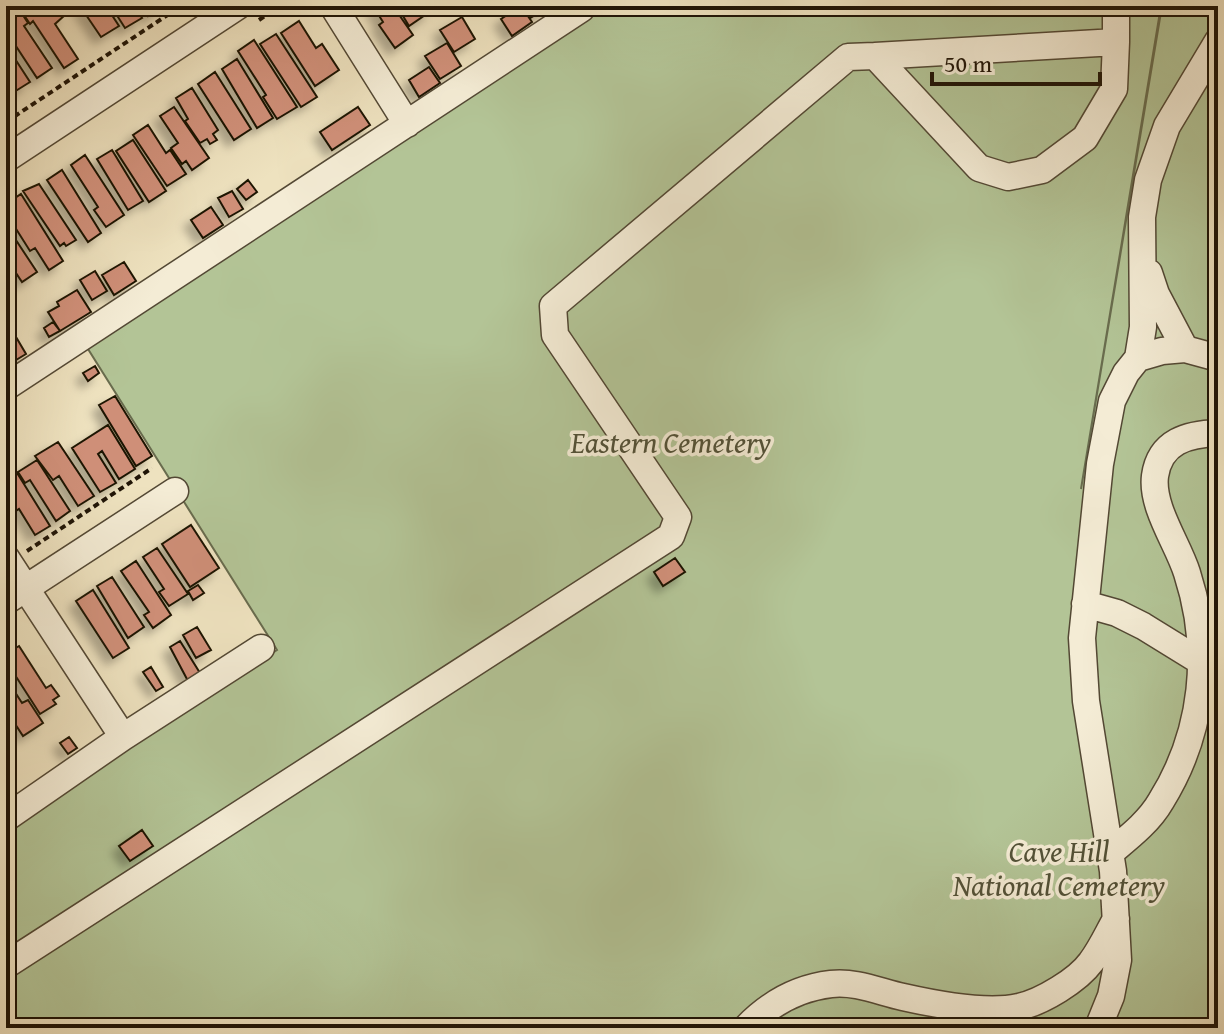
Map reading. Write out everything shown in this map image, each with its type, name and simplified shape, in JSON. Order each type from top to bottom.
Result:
[{"type":"street","points":[[6,159],[238,6]]},
{"type":"street","points":[[333,6],[401,115]]},
{"type":"street","points":[[875,56],[979,168],[1008,177],[1042,170],[1085,138],[1114,89],[1116,6]]},
{"type":"street","points":[[6,387],[401,115],[581,9]]},
{"type":"street","points":[[1098,1028],[1111,996],[1118,960],[1110,853],[1086,701],[1082,638],[1092,528],[1112,401],[1126,373],[1138,358],[1143,327],[1141,247],[1146,192],[1167,126],[1206,80],[1218,41]]},
{"type":"street","points":[[6,965],[671,536],[678,517],[555,335],[553,306],[848,57],[1116,42]]},
{"type":"street","points":[[1141,247],[1156,294],[1185,349]]},
{"type":"street","points":[[1138,358],[1185,349],[1218,358]]},
{"type":"street","points":[[1110,853],[1160,803],[1185,754],[1197,707],[1203,663],[1200,620],[1187,572],[1159,509],[1155,476],[1166,448],[1192,434],[1218,433]]},
{"type":"street","points":[[16,595],[175,491]]},
{"type":"street","points":[[6,558],[16,595],[123,737]]},
{"type":"street","points":[[1085,604],[1117,613],[1203,663]]},
{"type":"street","points":[[6,818],[123,737],[261,648]]},
{"type":"street","points":[[746,1028],[765,1009],[799,991],[833,984],[859,985],[939,1005],[1019,1007],[1062,988],[1090,963],[1117,918]]},
{"type":"path","points":[[6,122],[181,6]]},
{"type":"path","points":[[6,558],[32,549],[152,468]]},
{"type":"green space","name":"Eastern Cemetery","points":[[586,6],[1161,6],[1081,489],[1162,6],[1218,6],[1218,1028],[6,1028],[6,828],[277,650],[83,341]]},
{"type":"building","points":[[17,6],[28,23],[24,26],[52,68],[37,78],[6,31],[6,8]]},
{"type":"building","points":[[18,6],[60,6],[65,15],[55,24],[78,59],[64,68],[33,21],[30,24]]},
{"type":"building","points":[[80,6],[106,6],[119,26],[101,37]]},
{"type":"building","points":[[111,6],[134,6],[142,18],[125,28]]},
{"type":"building","points":[[142,6],[163,6],[148,16]]},
{"type":"building","points":[[373,6],[393,6],[413,35],[395,48],[379,25],[383,22]]},
{"type":"building","points":[[397,6],[428,6],[431,11],[409,26]]},
{"type":"building","points":[[521,6],[532,22],[512,36],[501,19]]},
{"type":"building","points":[[523,6],[550,6],[530,18]]},
{"type":"building","points":[[462,17],[475,39],[454,52],[440,30]]},
{"type":"building","points":[[299,21],[316,48],[322,44],[339,70],[315,86],[281,33]]},
{"type":"building","points":[[276,34],[317,97],[301,107],[260,44]]},
{"type":"building","points":[[254,40],[297,107],[277,119],[238,51]]},
{"type":"building","points":[[447,43],[461,66],[440,79],[425,56]]},
{"type":"building","points":[[6,45],[30,82],[14,92],[6,80]]},
{"type":"building","points":[[237,59],[273,118],[257,128],[222,69]]},
{"type":"building","points":[[429,67],[440,83],[419,97],[409,80]]},
{"type":"building","points":[[215,72],[251,129],[234,140],[198,84]]},
{"type":"building","points":[[192,88],[218,130],[213,134],[217,140],[210,144],[207,139],[200,143],[185,121],[188,119],[176,98]]},
{"type":"building","points":[[174,107],[209,158],[192,170],[186,161],[182,164],[171,148],[178,143],[160,116]]},
{"type":"building","points":[[358,107],[370,125],[332,150],[320,132]]},
{"type":"building","points":[[148,125],[166,153],[170,150],[186,174],[167,186],[133,135]]},
{"type":"building","points":[[133,140],[166,191],[149,202],[116,151]]},
{"type":"building","points":[[112,150],[143,201],[128,210],[97,159]]},
{"type":"building","points":[[85,155],[124,215],[106,227],[94,210],[98,207],[71,165]]},
{"type":"building","points":[[62,170],[101,233],[88,242],[47,180]]},
{"type":"building","points":[[248,180],[257,192],[246,200],[237,189]]},
{"type":"building","points":[[39,184],[76,240],[66,246],[64,243],[60,246],[23,191]]},
{"type":"building","points":[[232,191],[243,209],[229,217],[218,198]]},
{"type":"building","points":[[21,194],[63,261],[49,270],[35,248],[30,251],[6,213],[6,204]]},
{"type":"building","points":[[211,207],[223,225],[203,238],[191,220]]},
{"type":"building","points":[[6,225],[37,272],[22,282],[6,258]]},
{"type":"building","points":[[124,262],[136,281],[114,295],[102,275]]},
{"type":"building","points":[[95,271],[107,291],[92,300],[80,280]]},
{"type":"building","points":[[77,290],[91,312],[60,331],[48,312],[59,306],[57,302]]},
{"type":"building","points":[[6,320],[26,354],[6,366]]},
{"type":"building","points":[[53,322],[60,331],[49,337],[44,328]]},
{"type":"building","points":[[95,366],[99,373],[88,381],[83,373]]},
{"type":"building","points":[[115,396],[152,456],[136,466],[99,405]]},
{"type":"building","points":[[108,425],[135,469],[119,479],[102,451],[98,454],[116,483],[100,492],[72,448]]},
{"type":"building","points":[[58,442],[94,496],[78,506],[59,476],[53,480],[35,456]]},
{"type":"building","points":[[37,460],[70,511],[56,521],[30,480],[25,483],[18,472]]},
{"type":"building","points":[[14,468],[50,526],[35,535],[19,509],[11,514],[6,505],[6,485],[9,483],[6,473]]},
{"type":"building","points":[[191,525],[219,568],[190,587],[162,544]]},
{"type":"building","points":[[157,548],[188,594],[169,606],[159,592],[164,589],[143,557]]},
{"type":"building","points":[[675,558],[685,572],[663,586],[654,572]]},
{"type":"building","points":[[136,561],[171,615],[153,628],[144,615],[149,612],[121,571]]},
{"type":"building","points":[[112,577],[144,627],[128,638],[97,586]]},
{"type":"building","points":[[198,585],[204,593],[193,600],[188,591]]},
{"type":"building","points":[[93,590],[129,648],[113,658],[76,601]]},
{"type":"building","points":[[197,627],[211,650],[196,658],[183,635]]},
{"type":"building","points":[[180,641],[200,673],[188,681],[170,647]]},
{"type":"building","points":[[19,646],[46,688],[51,685],[59,696],[53,700],[56,704],[40,714],[6,661],[6,654]]},
{"type":"building","points":[[151,667],[163,687],[156,691],[143,672]]},
{"type":"building","points":[[6,678],[22,703],[28,700],[43,723],[23,736],[6,710]]},
{"type":"building","points":[[69,737],[77,748],[68,754],[60,743]]},
{"type":"building","points":[[142,830],[153,846],[130,861],[119,846]]},
{"type":"park label","name":"Cave Hill National Cemetery","points":[[1059,869]]}]
